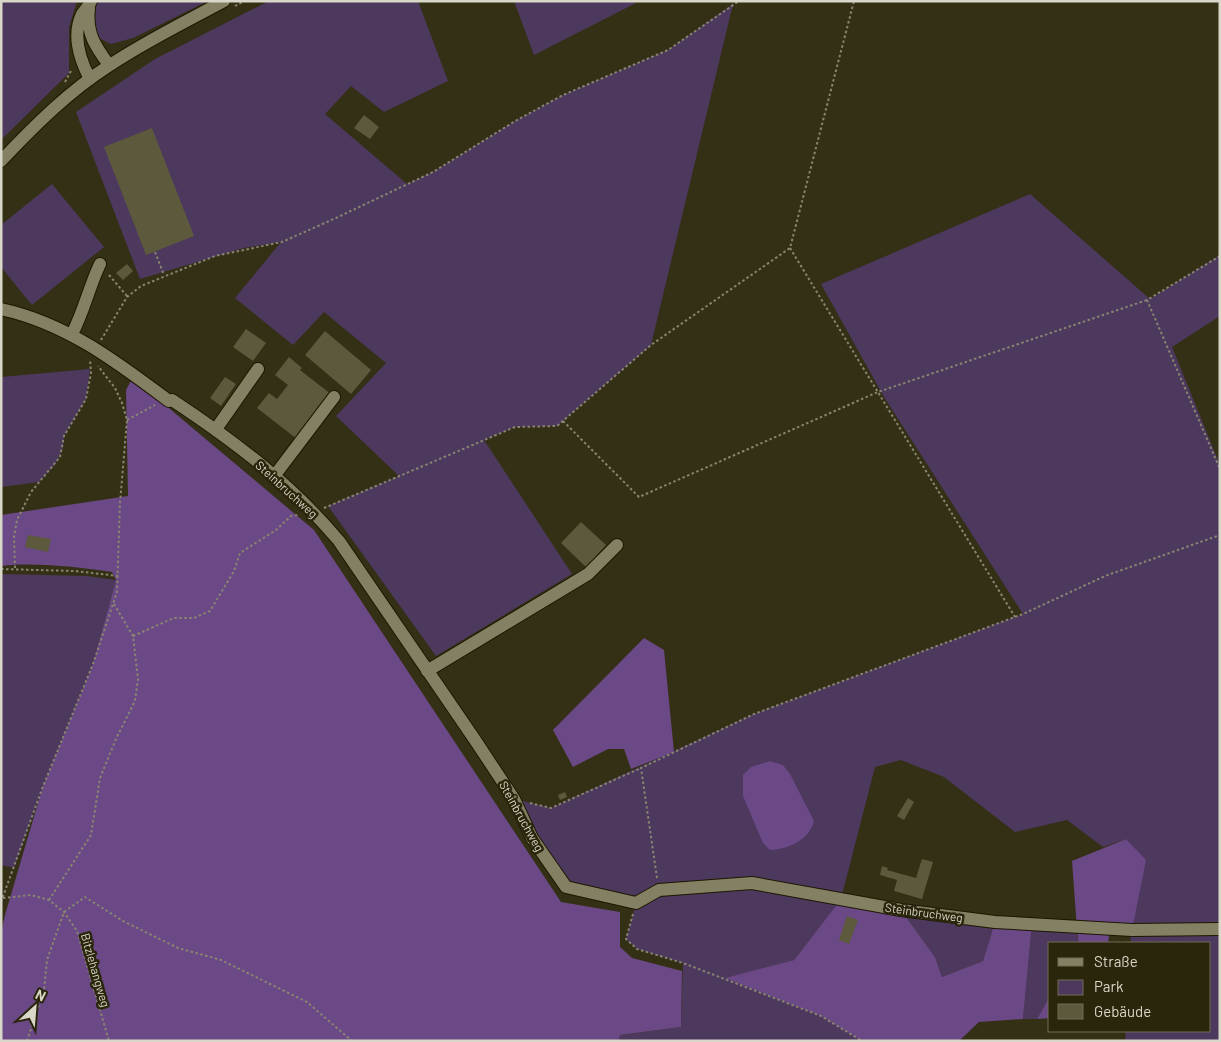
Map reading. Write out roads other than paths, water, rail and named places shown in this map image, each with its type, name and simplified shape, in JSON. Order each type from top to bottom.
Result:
[{"type":"street","points":[[91,3],[89,32],[109,65]]},
{"type":"street","points":[[90,79],[82,63],[78,34],[82,14],[91,3]]},
{"type":"street","points":[[1,161],[48,113],[109,65],[226,5]]},
{"type":"street","points":[[72,334],[83,313],[92,280],[100,264]]},
{"type":"street","name":"Steinbruchweg","points":[[1,309],[37,318],[72,334],[96,348],[169,401],[172,400],[216,429],[275,475],[314,512],[339,542],[514,799],[532,838],[566,887],[636,903],[659,890],[752,883],[901,910],[995,922],[1132,930],[1220,929]]},
{"type":"street","points":[[216,429],[258,368]]},
{"type":"street","points":[[275,475],[334,397]]},
{"type":"street","points":[[427,671],[588,574],[617,545]]}]
